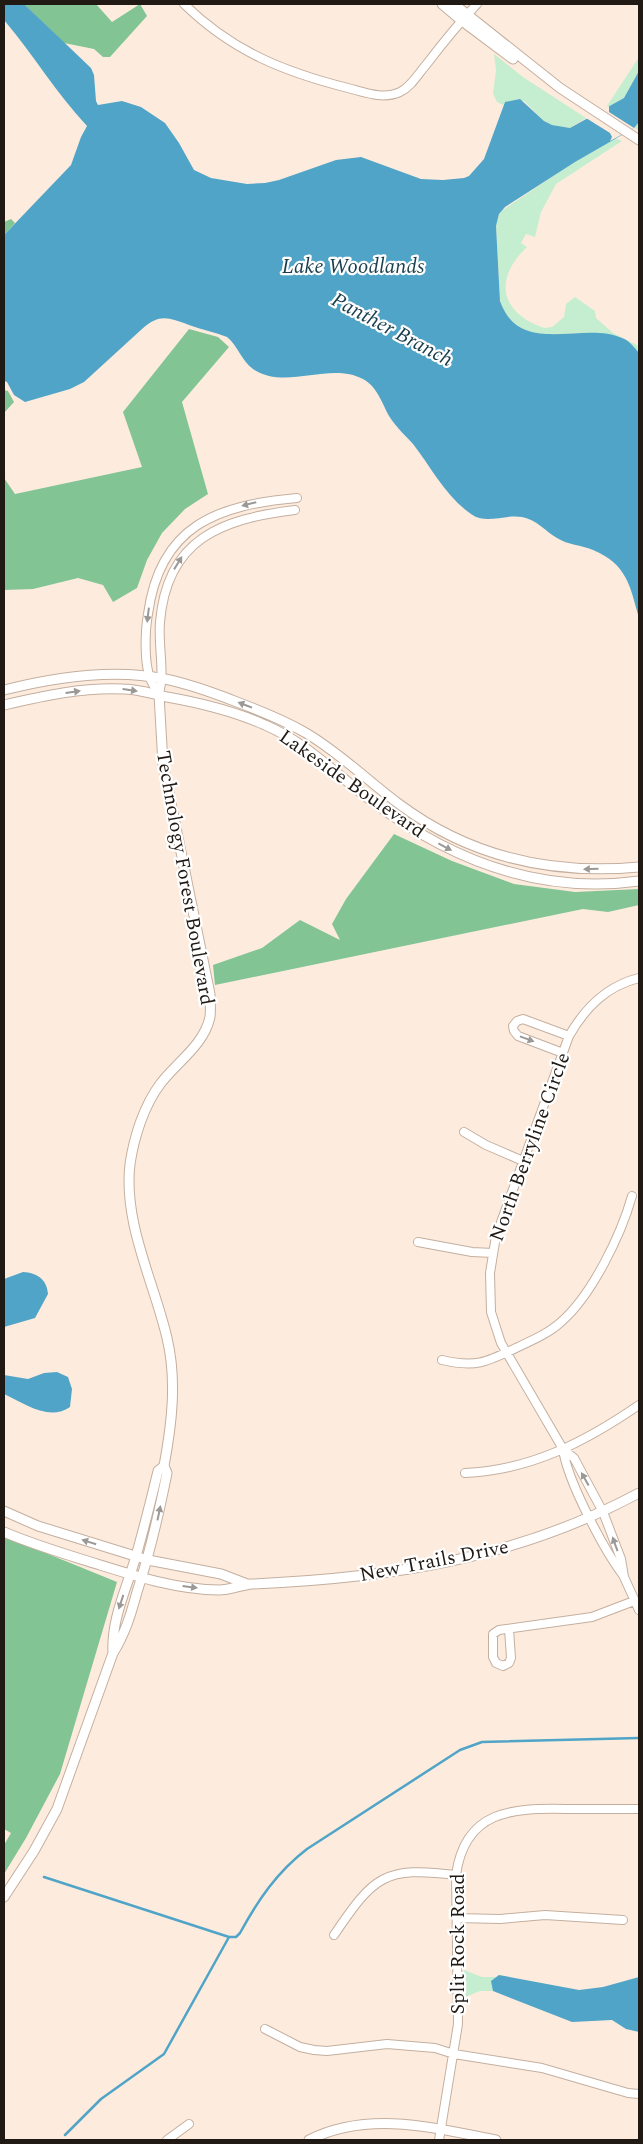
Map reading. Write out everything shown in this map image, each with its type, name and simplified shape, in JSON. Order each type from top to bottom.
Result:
[{"type":"street","points":[[184,4],[217,32],[260,59],[310,78],[374,95],[389,95],[401,91],[414,80],[464,18],[478,4]]},
{"type":"street","points":[[442,4],[464,18],[540,78],[560,88],[639,140]]},
{"type":"street","points":[[454,4],[464,18]]},
{"type":"street","name":"Technology Forest Boulevard","points":[[159,695],[149,677],[146,642],[149,606],[159,571],[171,549],[189,531],[221,512],[261,501],[297,498]]},
{"type":"street","name":"Technology Forest Boulevard","points":[[4,1897],[34,1851],[57,1809],[113,1653],[127,1626],[148,1560],[167,1473],[164,1466],[172,1405],[172,1363],[168,1338],[132,1208],[130,1165],[139,1125],[160,1085],[199,1042],[210,1017],[210,994],[163,764],[159,695],[163,678],[160,639],[162,605],[170,578],[181,558],[199,540],[224,527],[267,514],[295,510]]},
{"type":"street","name":"Lakeside Boulevard","points":[[4,690],[45,680],[86,676],[129,675],[163,678],[210,692],[272,715],[306,733],[338,754],[400,805],[462,841],[509,858],[571,869],[639,867]]},
{"type":"street","name":"Lakeside Boulevard","points":[[4,705],[78,690],[124,689],[211,705],[265,725],[302,745],[392,816],[457,853],[498,870],[541,879],[618,884],[639,881]]},
{"type":"street","points":[[265,725],[272,715]]},
{"type":"street","points":[[392,816],[400,805]]},
{"type":"street","points":[[618,868],[618,884]]},
{"type":"street","name":"North Berryline Circle","points":[[639,978],[618,986],[595,1001],[584,1012],[569,1036],[496,1236],[490,1273],[491,1312],[495,1328],[506,1353],[563,1449],[574,1458],[603,1512],[621,1559],[624,1577],[639,1610]]},
{"type":"street","points":[[563,1053],[518,1036],[513,1026],[517,1020],[524,1019],[569,1036]]},
{"type":"street","points":[[464,1132],[486,1145],[523,1161]]},
{"type":"street","points":[[442,1360],[468,1364],[484,1363],[544,1334],[572,1312],[589,1288],[624,1223],[632,1196]]},
{"type":"street","points":[[418,1242],[438,1247],[493,1253]]},
{"type":"street","points":[[465,1474],[506,1470],[563,1449],[614,1422],[639,1405]]},
{"type":"street","name":"North Berryline Circle","points":[[563,1449],[565,1463],[590,1518],[612,1561],[624,1577]]},
{"type":"street","name":"Technology Forest Boulevard","points":[[113,1653],[112,1637],[116,1616],[136,1556],[158,1471],[164,1466]]},
{"type":"street","name":"New Trails Drive","points":[[4,1532],[31,1544],[142,1578],[168,1584],[219,1590],[248,1584],[319,1581],[430,1566],[482,1555],[521,1544],[590,1518],[639,1493]]},
{"type":"street","name":"New Trails Drive","points":[[4,1511],[38,1526],[148,1560],[221,1574],[248,1584]]},
{"type":"street","points":[[509,1629],[511,1658],[509,1663],[503,1666],[496,1663],[493,1657],[493,1634],[499,1630],[592,1617],[634,1601]]},
{"type":"street","name":"Split Rock Road","points":[[439,2140],[458,2024],[456,1875],[458,1860],[469,1837],[486,1822],[506,1813],[532,1808],[639,1809]]},
{"type":"street","points":[[334,1935],[361,1898],[382,1879],[409,1871],[456,1875]]},
{"type":"street","points":[[456,1918],[500,1919],[540,1915],[623,1920]]},
{"type":"street","points":[[265,2029],[300,2047],[314,2050],[327,2051],[387,2044],[435,2048],[454,2054],[542,2068],[610,2088],[639,2094]]},
{"type":"street","points":[[309,2140],[343,2127],[376,2123],[406,2124],[496,2140]]},
{"type":"street","points":[[167,2140],[189,2124]]},
{"type":"green space","points":[[24,4],[96,4],[112,22],[140,4],[147,16],[110,57],[103,57],[94,49],[64,43]]},
{"type":"green space","points":[[494,54],[523,77],[586,118],[570,128],[552,125],[544,121],[524,101],[505,102],[503,105],[497,102],[493,94],[496,70]]},
{"type":"green space","points":[[639,57],[639,131],[607,106]]},
{"type":"green space","points":[[615,138],[622,141],[556,184],[541,212],[535,237],[526,234],[521,243],[527,247],[516,259],[509,271],[506,294],[510,304],[518,314],[529,322],[544,328],[552,327],[564,317],[566,304],[575,297],[595,311],[596,318],[613,333],[639,346],[639,353],[629,342],[614,336],[580,333],[544,335],[527,331],[509,318],[500,299],[496,226],[500,212],[568,166]]},
{"type":"green space","points":[[11,219],[15,223],[4,235],[4,222]]},
{"type":"green space","points":[[189,329],[218,337],[229,347],[182,402],[208,494],[185,509],[162,533],[147,560],[137,588],[113,602],[103,585],[78,578],[33,589],[4,590],[4,478],[15,494],[142,467],[123,412]]},
{"type":"green space","points":[[4,390],[8,391],[14,402],[4,413]]},
{"type":"green space","points":[[394,834],[452,861],[514,884],[575,892],[639,889],[639,905],[608,912],[583,909],[215,985],[213,965],[262,948],[300,920],[340,940],[332,924],[346,899]]},
{"type":"green space","points":[[4,1536],[117,1582],[60,1774],[26,1838],[4,1874],[4,1845],[11,1833],[4,1829]]},
{"type":"green space","points":[[464,1970],[482,1977],[499,1977],[500,1991],[480,1991],[465,1997]]},
{"type":"water","name":"Lake Woodlands","points":[[4,4],[24,4],[91,68],[94,75],[98,105],[122,101],[141,107],[165,123],[194,170],[211,178],[247,184],[279,180],[336,160],[361,157],[421,179],[443,180],[464,178],[469,176],[484,159],[505,102],[520,99],[544,121],[552,125],[570,128],[624,98],[639,71],[639,122],[634,128],[575,162],[505,207],[499,214],[496,226],[500,301],[509,318],[522,328],[537,333],[606,334],[625,339],[639,353],[639,618],[625,577],[613,562],[604,556],[588,548],[561,540],[527,518],[515,516],[483,519],[471,514],[462,507],[446,490],[413,444],[393,422],[373,387],[363,379],[350,374],[336,373],[293,377],[266,375],[253,369],[227,337],[165,318],[148,324],[84,382],[70,389],[25,402],[14,395],[7,382],[4,381],[4,235],[71,165],[87,126],[4,20]]},
{"type":"water","points":[[23,1272],[37,1275],[46,1284],[48,1294],[35,1318],[4,1327],[4,1279]]},
{"type":"water","points":[[57,1372],[68,1377],[72,1389],[70,1407],[62,1411],[54,1413],[37,1410],[4,1394],[4,1375],[28,1379],[44,1373]]},
{"type":"water","points":[[499,1975],[579,1990],[603,1987],[639,1977],[639,2032],[626,2029],[612,2020],[572,2022],[493,1991],[491,1981]]},
{"type":"pier","points":[[609,106],[609,112],[634,128],[610,141],[612,137],[610,133],[586,118]]},
{"type":"waterway","points":[[44,1877],[229,1937],[236,1937],[269,1887],[296,1858],[460,1750],[482,1742],[639,1738]]},
{"type":"waterway","points":[[65,2135],[101,2099],[164,2054],[229,1937]]},
{"type":"water label","name":"Panther Branch","points":[[392,330]]}]
